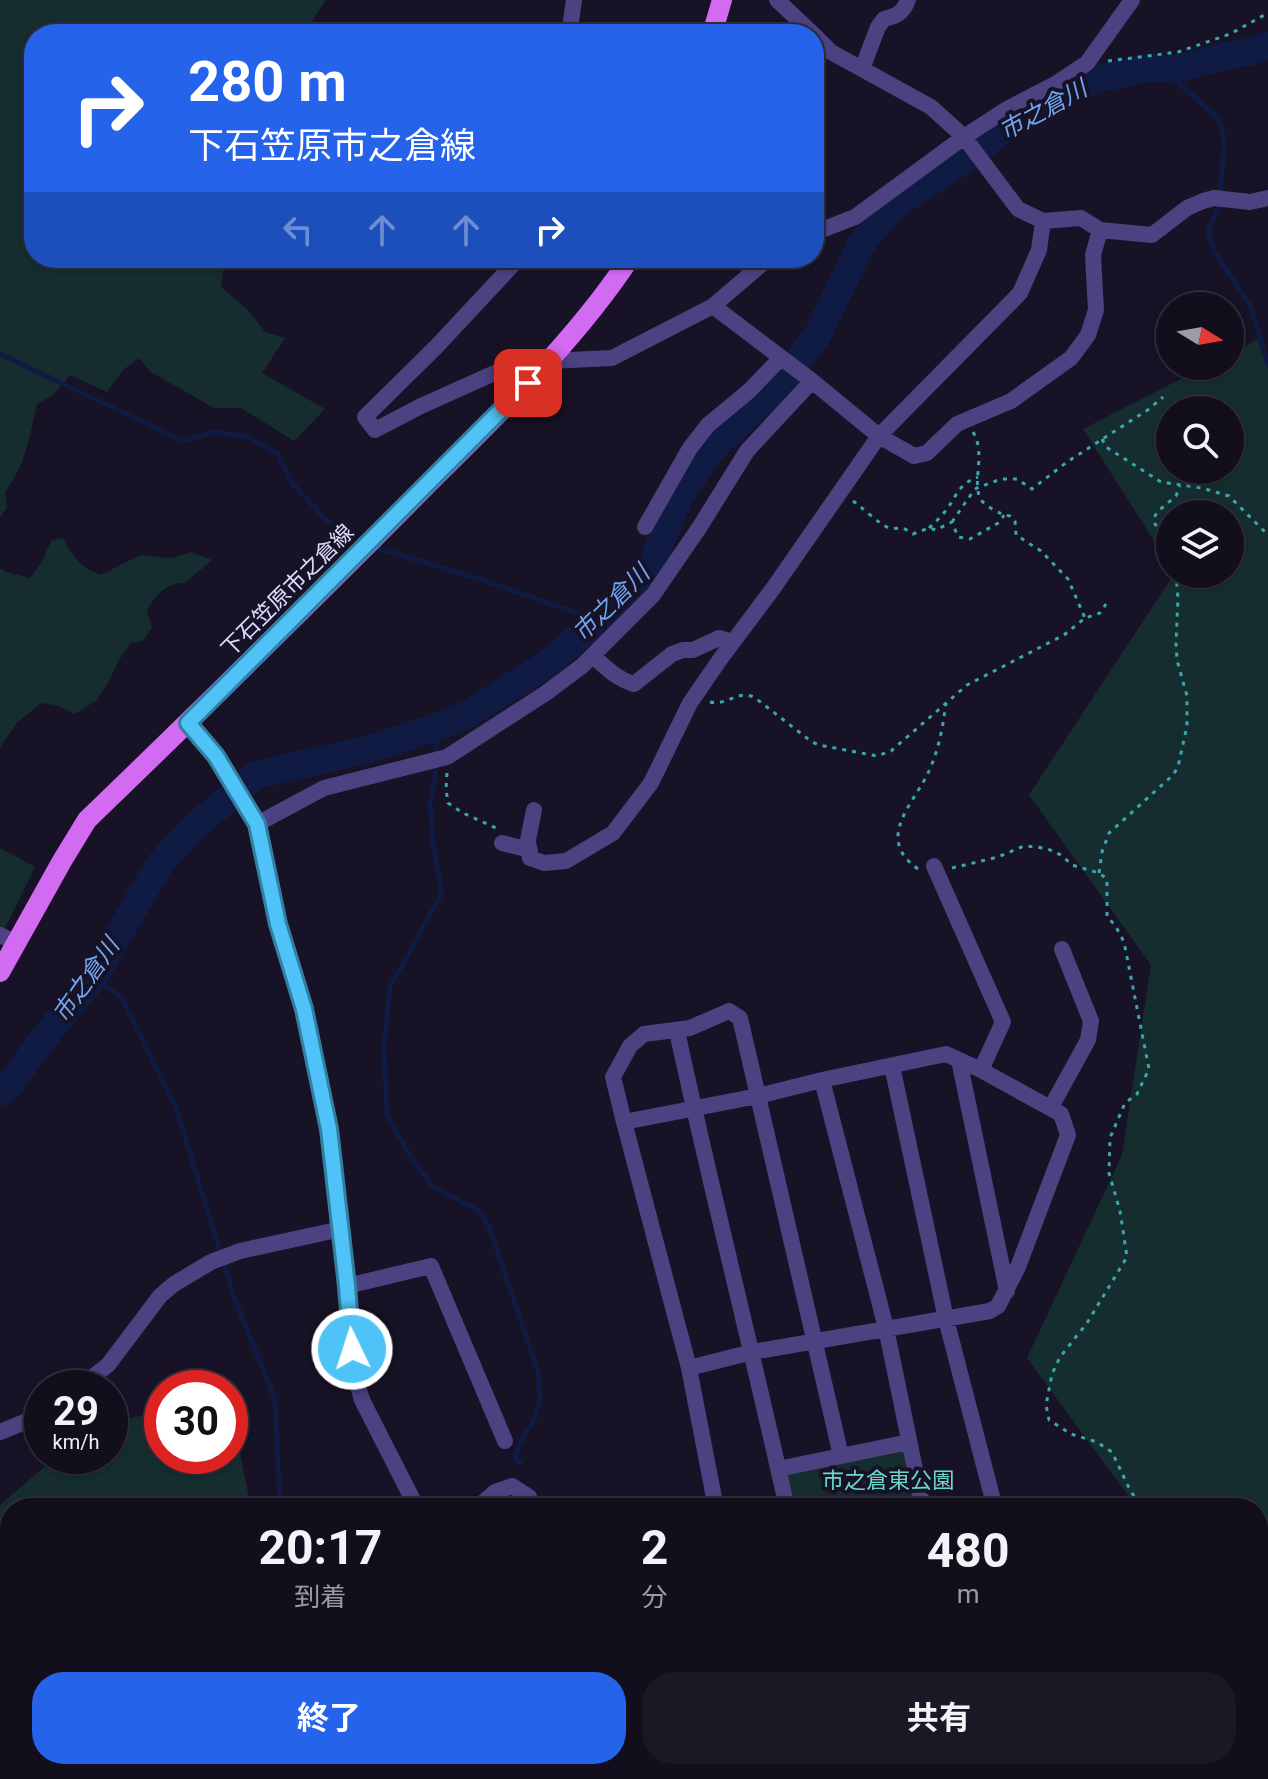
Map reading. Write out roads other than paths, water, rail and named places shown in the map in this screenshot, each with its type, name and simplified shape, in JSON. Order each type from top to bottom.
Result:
[{"type":"main road","points":[[715,24],[722,0]]},
{"type":"main road","name":"下石笠原市之倉線","points":[[0,972],[8,939],[87,820],[549,361],[623,268]]},
{"type":"street","points":[[571,24],[574,0]]},
{"type":"street","points":[[777,0],[803,24]]},
{"type":"street","points":[[862,69],[878,27],[884,19],[896,17],[908,0]]},
{"type":"street","points":[[824,229],[855,217],[964,137],[1087,63],[1132,0]]},
{"type":"street","points":[[824,45],[831,52],[931,107],[964,137],[1018,209],[1043,221],[1081,218],[1100,230],[1152,235],[1187,208],[1222,199],[1250,202],[1268,198]]},
{"type":"street","points":[[534,810],[528,840],[530,858],[544,863],[566,861],[613,833],[651,783],[696,693],[879,436],[1020,293],[1039,250],[1043,221]]},
{"type":"street","points":[[713,306],[879,436],[914,456],[927,453],[957,424],[1011,401],[1071,358],[1088,335],[1096,310],[1093,255],[1100,230]]},
{"type":"street","points":[[510,268],[365,417],[375,430],[499,371],[549,361],[612,358],[713,306],[757,268]]},
{"type":"street","points":[[645,527],[690,448],[708,425],[749,391],[781,358]]},
{"type":"street","points":[[257,824],[324,788],[447,757],[582,666],[653,595],[747,451],[812,381]]},
{"type":"street","points":[[593,656],[622,681],[634,684],[672,654],[693,650],[719,638],[733,642]]},
{"type":"street","points":[[188,723],[216,756],[257,824],[278,924],[304,1009],[329,1129],[353,1369],[362,1400],[412,1498]]},
{"type":"street","points":[[501,837],[530,850]]},
{"type":"street","points":[[935,869],[1003,1022],[981,1070]]},
{"type":"street","points":[[1051,1107],[1088,1040],[1091,1021],[1062,949]]},
{"type":"street","points":[[714,1498],[689,1368],[613,1077],[630,1046],[644,1034],[690,1028],[729,1011],[740,1018],[841,1456]]},
{"type":"street","points":[[677,1031],[785,1498]]},
{"type":"street","points":[[624,1122],[946,1054],[1051,1107],[1061,1114],[1068,1135],[1007,1291],[998,1306],[990,1311],[752,1352],[689,1368]]},
{"type":"street","points":[[959,1060],[1007,1291]]},
{"type":"street","points":[[892,1066],[946,1319],[992,1498]]},
{"type":"street","points":[[822,1080],[886,1328],[921,1498]]},
{"type":"street","points":[[101,1370],[160,1296],[211,1262],[240,1251],[341,1229]]},
{"type":"street","points":[[347,1286],[431,1266],[505,1441]]},
{"type":"street","points":[[0,1432],[24,1422]]},
{"type":"street","points":[[778,1469],[909,1442]]},
{"type":"street","points":[[488,1498],[512,1486],[529,1498]]},
{"type":"waterway","name":"市之倉川","points":[[0,1092],[9,1086],[94,977],[159,865],[193,828],[256,775],[370,749],[470,713],[550,662],[606,613],[652,564],[679,498],[711,450],[781,383],[818,334],[861,244],[894,206],[965,159],[1016,120],[1101,78],[1147,68],[1176,69],[1268,45]]},
{"type":"waterway","points":[[1176,69],[1177,82],[1217,117],[1222,129],[1224,145],[1219,206],[1208,231],[1214,251],[1251,307],[1268,365]]},
{"type":"waterway","points":[[0,354],[183,441],[215,432],[248,437],[278,454],[292,483],[325,519],[351,537]]},
{"type":"waterway","points":[[374,547],[486,581],[597,620]]},
{"type":"waterway","points":[[437,727],[435,780],[430,803],[433,844],[442,893],[390,987],[384,1048],[387,1115],[412,1159],[433,1187],[479,1211],[489,1226],[538,1372],[540,1399],[535,1418],[518,1447],[515,1458],[520,1463]]},
{"type":"waterway","points":[[94,977],[122,998],[176,1108],[235,1300],[275,1399],[280,1498]]},
{"type":"park label","name":"市之倉東公園","points":[[888,1480]]}]
